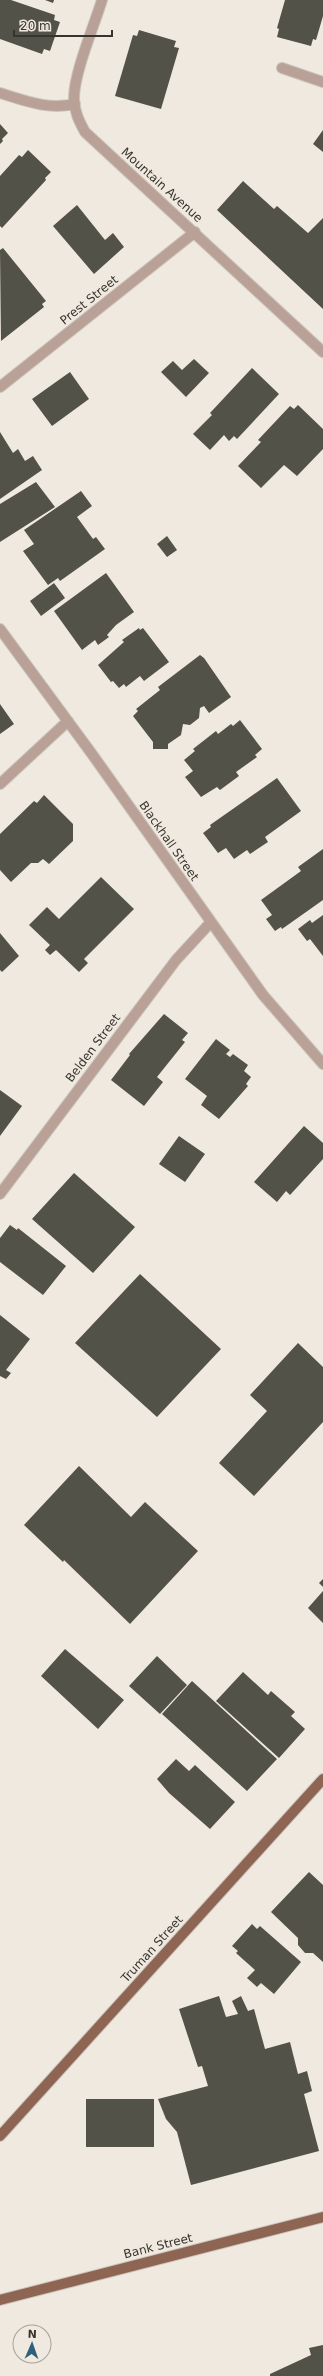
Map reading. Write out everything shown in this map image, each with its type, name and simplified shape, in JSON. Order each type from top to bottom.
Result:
[{"type":"main road","name":"Truman Street","points":[[0,2136],[323,1779]]},
{"type":"main road","name":"Bank Street","points":[[0,2300],[323,2217]]},
{"type":"street","name":"Mountain Avenue","points":[[102,0],[76,82],[75,104],[80,123],[92,140],[323,352]]},
{"type":"street","points":[[282,68],[323,82]]},
{"type":"street","points":[[0,93],[41,106],[53,107],[75,104]]},
{"type":"street","name":"Prest Street","points":[[0,387],[194,232]]},
{"type":"street","name":"Blackhall Street","points":[[0,629],[68,721],[263,995],[323,1064]]},
{"type":"street","points":[[0,784],[68,721]]},
{"type":"street","name":"Belden Street","points":[[0,1194],[176,960],[211,922]]},
{"type":"building","points":[[0,0],[11,0],[55,15],[54,20],[60,22],[50,51],[44,49],[42,54],[0,39]]},
{"type":"building","points":[[45,0],[54,0],[53,3]]},
{"type":"building","points":[[285,0],[323,0],[323,16],[316,40],[313,39],[311,46],[277,37],[279,29],[277,28]]},
{"type":"building","points":[[139,30],[176,41],[174,47],[179,48],[161,109],[115,96],[133,35],[137,36]]},
{"type":"building","points":[[0,124],[8,133],[2,139],[3,141],[0,144]]},
{"type":"building","points":[[323,130],[323,152],[313,144]]},
{"type":"building","points":[[28,150],[51,172],[45,178],[46,180],[2,228],[0,226],[0,176],[19,155],[22,157]]},
{"type":"building","points":[[243,181],[274,209],[277,206],[308,233],[323,218],[323,309],[217,210]]},
{"type":"building","points":[[77,205],[105,240],[113,233],[124,247],[94,274],[53,226]]},
{"type":"building","points":[[3,248],[46,301],[42,304],[44,307],[1,341],[0,250]]},
{"type":"building","points":[[194,359],[209,373],[186,397],[161,372],[173,361],[182,370]]},
{"type":"building","points":[[252,368],[279,394],[237,439],[234,436],[229,441],[224,435],[210,450],[193,434],[212,415],[210,413]]},
{"type":"building","points":[[70,372],[89,399],[52,426],[32,399]]},
{"type":"building","points":[[298,405],[323,429],[323,449],[297,476],[284,465],[261,488],[238,466],[261,442],[258,440],[290,406],[294,409]]},
{"type":"building","points":[[0,432],[13,453],[18,449],[25,461],[33,456],[42,470],[0,499]]},
{"type":"building","points":[[36,482],[55,507],[0,542],[0,504]]},
{"type":"building","points":[[81,491],[92,506],[77,517],[93,539],[96,537],[105,549],[60,581],[58,578],[48,585],[23,551],[34,544],[24,530]]},
{"type":"building","points":[[167,536],[177,550],[167,557],[157,544]]},
{"type":"building","points":[[106,573],[134,612],[116,625],[107,635],[109,637],[98,645],[95,640],[82,650],[54,611]]},
{"type":"building","points":[[54,583],[65,598],[41,616],[30,601]]},
{"type":"building","points":[[139,628],[140,630],[143,628],[169,662],[144,681],[140,676],[126,687],[124,684],[119,688],[113,681],[111,682],[98,665],[124,642],[122,640]]},
{"type":"building","points":[[200,655],[204,658],[231,697],[209,713],[204,706],[200,708],[199,718],[190,725],[183,724],[181,735],[168,744],[168,749],[153,749],[153,742],[133,716],[138,711],[136,709],[160,690],[158,687]]},
{"type":"building","points":[[0,704],[14,724],[0,734]]},
{"type":"building","points":[[240,720],[262,749],[255,755],[257,757],[236,772],[239,776],[220,790],[217,787],[201,797],[185,777],[193,771],[184,760],[195,751],[193,749],[216,731],[218,734],[231,724],[233,726]]},
{"type":"building","points":[[277,778],[301,811],[265,837],[268,842],[250,854],[247,850],[234,859],[226,848],[218,853],[203,833],[211,827],[210,825]]},
{"type":"building","points":[[44,795],[73,824],[73,841],[49,864],[43,859],[38,863],[31,863],[11,882],[0,870],[0,834],[34,801],[37,803]]},
{"type":"building","points":[[323,849],[323,900],[282,929],[281,927],[275,931],[266,919],[272,915],[261,900],[301,871],[298,867]]},
{"type":"building","points":[[101,877],[134,909],[84,959],[88,963],[79,972],[56,950],[50,955],[45,950],[50,945],[29,925],[47,907],[59,919]]},
{"type":"building","points":[[323,915],[323,956],[310,939],[307,941],[298,929],[310,920],[312,923]]},
{"type":"building","points":[[0,933],[19,956],[2,972],[0,970]]},
{"type":"building","points":[[164,1014],[188,1033],[182,1040],[185,1042],[157,1077],[163,1082],[144,1106],[111,1080],[130,1055],[129,1054]]},
{"type":"building","points":[[216,1039],[230,1050],[226,1054],[230,1057],[233,1054],[248,1065],[244,1071],[251,1077],[246,1084],[248,1086],[219,1119],[201,1105],[207,1096],[185,1079]]},
{"type":"building","points":[[0,1090],[22,1106],[0,1136]]},
{"type":"building","points":[[304,1126],[323,1143],[323,1159],[290,1195],[286,1191],[277,1202],[254,1182]]},
{"type":"building","points":[[179,1136],[205,1154],[185,1182],[159,1164]]},
{"type":"building","points":[[74,1173],[135,1227],[93,1273],[32,1219]]},
{"type":"building","points":[[10,1225],[17,1230],[18,1228],[66,1266],[43,1295],[0,1262],[0,1238]]},
{"type":"building","points":[[140,1274],[221,1349],[157,1417],[75,1343]]},
{"type":"building","points":[[0,1315],[30,1339],[6,1370],[11,1373],[6,1379],[0,1376]]},
{"type":"building","points":[[298,1343],[323,1367],[323,1422],[254,1496],[219,1463],[267,1411],[250,1395]]},
{"type":"building","points":[[79,1466],[131,1517],[145,1502],[198,1551],[130,1624],[64,1560],[63,1562],[24,1525]]},
{"type":"building","points":[[323,1579],[323,1587],[319,1583]]},
{"type":"building","points":[[323,1591],[323,1623],[308,1608]]},
{"type":"building","points":[[65,1649],[124,1700],[98,1729],[41,1676]]},
{"type":"building","points":[[157,1656],[187,1685],[160,1714],[129,1686]]},
{"type":"building","points":[[243,1672],[268,1695],[271,1691],[295,1712],[291,1716],[305,1729],[279,1758],[216,1701]]},
{"type":"building","points":[[192,1681],[277,1759],[247,1791],[162,1714]]},
{"type":"building","points":[[176,1759],[189,1771],[195,1765],[235,1802],[210,1829],[169,1793],[157,1779]]},
{"type":"building","points":[[309,1872],[323,1885],[323,1962],[313,1953],[305,1953],[298,1945],[298,1938],[271,1912]]},
{"type":"building","points":[[252,1924],[257,1929],[260,1926],[301,1962],[274,1994],[261,1983],[257,1987],[247,1978],[255,1970],[236,1953],[238,1951],[232,1946]]},
{"type":"building","points":[[219,1996],[226,2017],[238,2014],[232,2001],[241,1996],[248,2011],[254,2009],[265,2049],[290,2042],[298,2074],[307,2071],[312,2091],[304,2094],[319,2151],[191,2185],[177,2132],[166,2119],[158,2099],[208,2086],[202,2066],[198,2067],[179,2009]]},
{"type":"building","points":[[86,2099],[154,2099],[154,2147],[86,2147]]},
{"type":"building","points":[[323,2345],[323,2376],[270,2376],[270,2374],[311,2355],[309,2348]]}]
